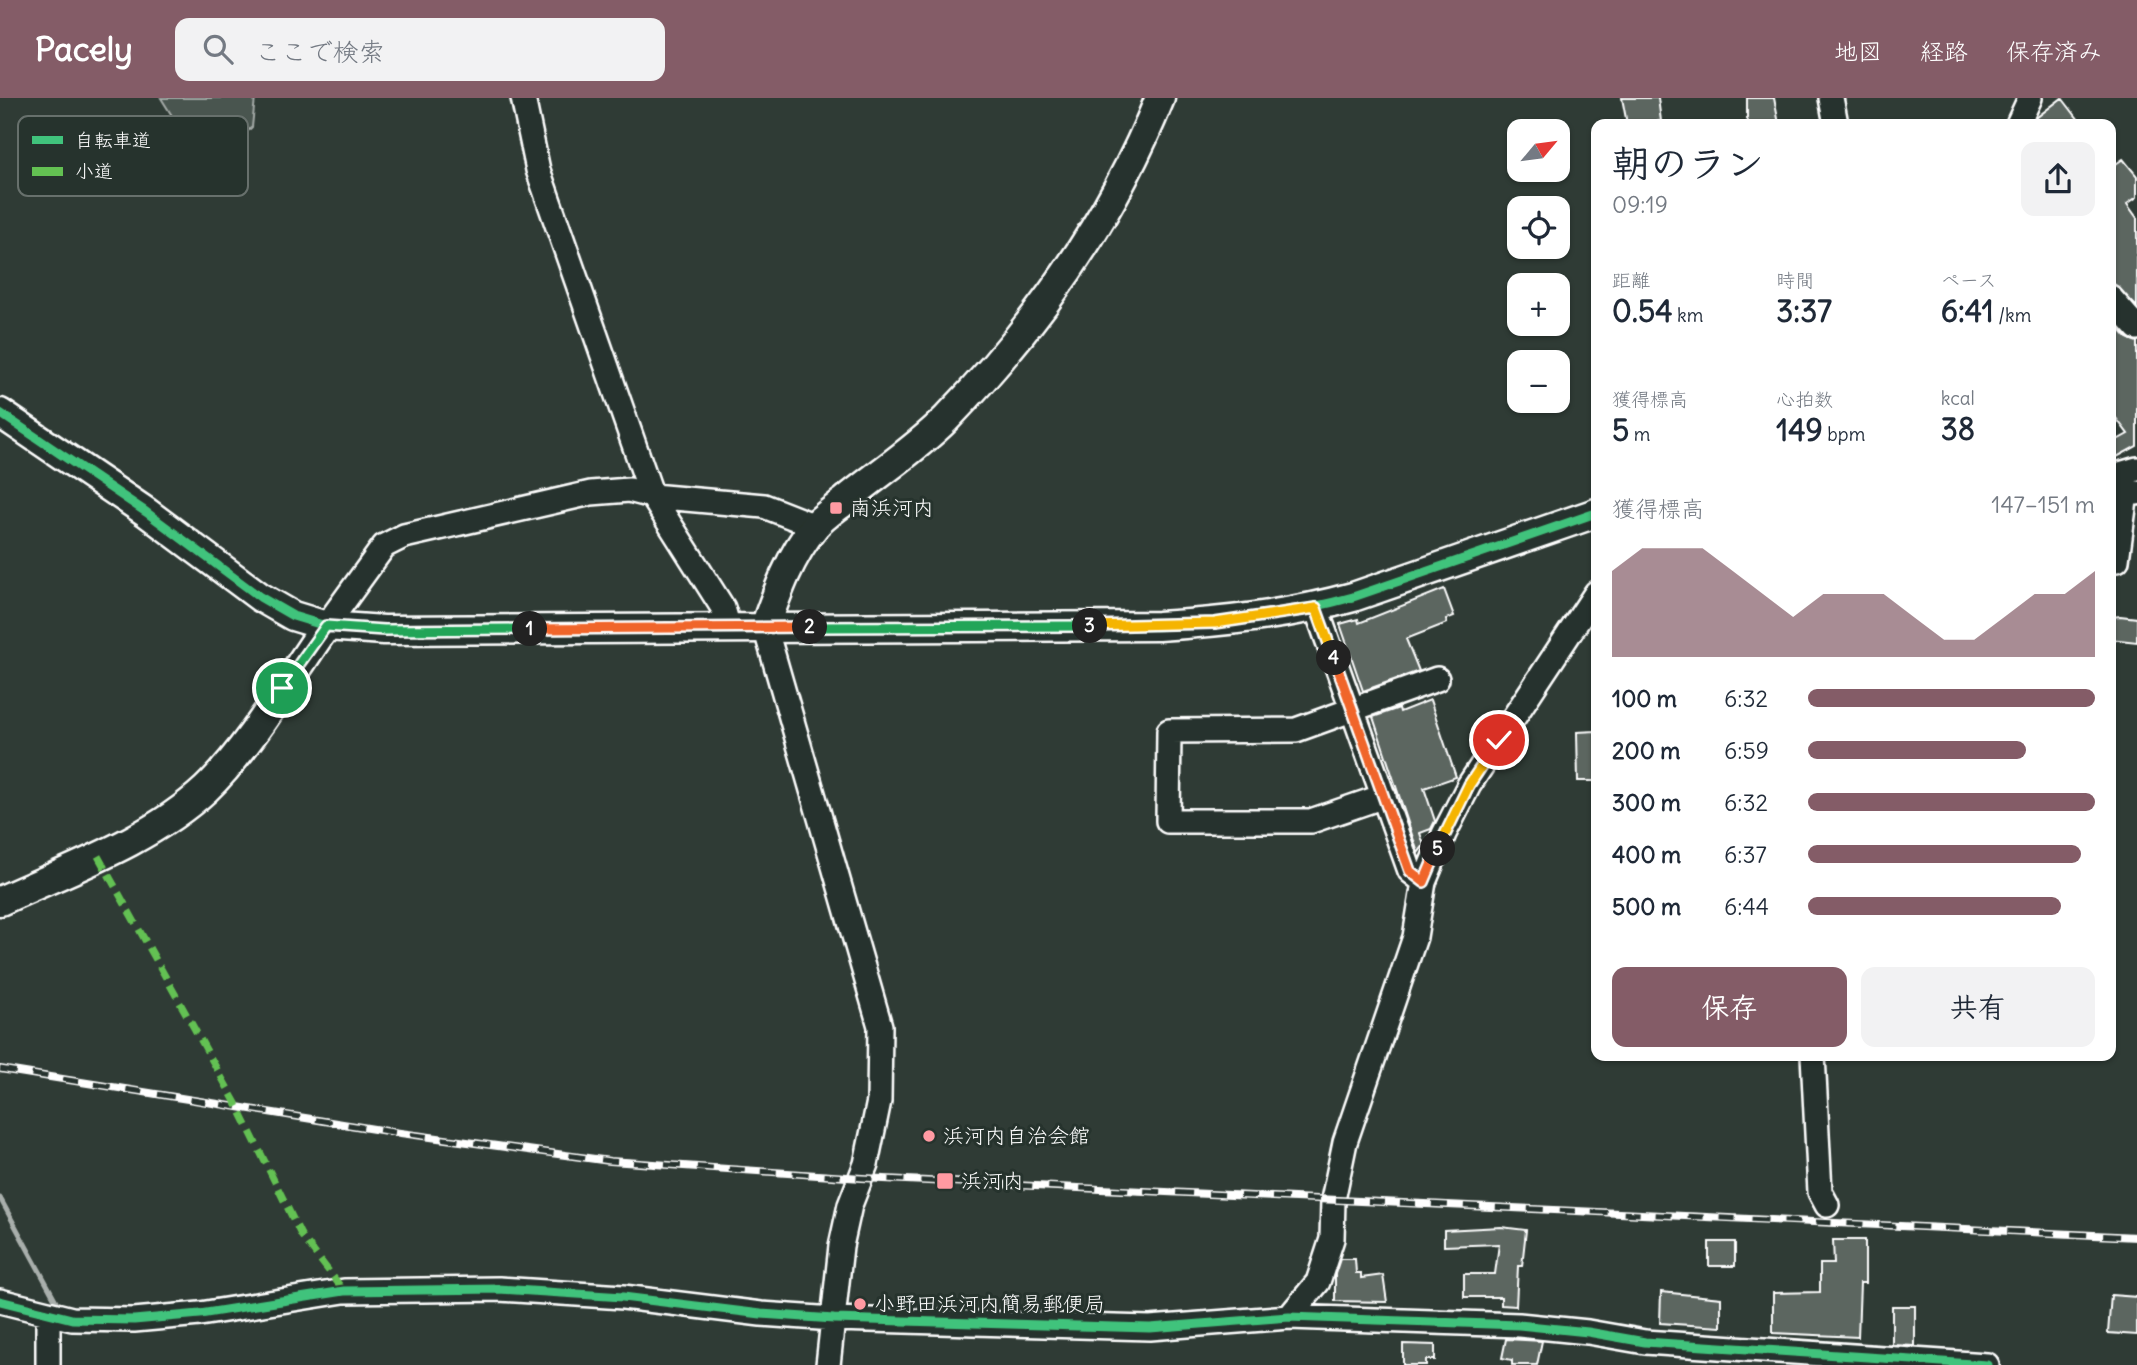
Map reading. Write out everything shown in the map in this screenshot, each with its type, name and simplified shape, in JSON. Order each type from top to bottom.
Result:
[{"type":"street","points":[[523,98],[538,170],[652,496],[723,608],[729,628]]},
{"type":"street","points":[[828,1365],[841,1246],[850,1205],[866,1164],[879,1101],[880,1026],[765,627],[794,557],[815,526],[943,422],[1028,326],[1067,274],[1148,127],[1160,98]]},
{"type":"street","points":[[1831,98],[1835,119]]},
{"type":"street","points":[[2020,119],[2030,98]]},
{"type":"street","points":[[2116,304],[2137,328]]},
{"type":"street","points":[[0,413],[146,512],[261,597],[293,617],[326,626],[384,630],[1158,626],[1228,621],[1316,608],[1591,515]]},
{"type":"street","points":[[2117,560],[2126,494],[2120,482],[2137,469]]},
{"type":"street","points":[[0,901],[138,837],[173,816],[206,789],[239,751],[384,546],[404,536],[591,493],[629,490],[652,496],[764,506],[815,526]]},
{"type":"street","points":[[1289,1317],[1318,1282],[1332,1239],[1333,1200],[1345,1142],[1415,937],[1424,882],[1444,834],[1469,785],[1591,601]]},
{"type":"street","points":[[1316,608],[1410,871],[1424,882]]},
{"type":"street","points":[[1384,796],[1311,821],[1168,821],[1169,731],[1296,730],[1437,679]]},
{"type":"street","points":[[1813,1061],[1820,1192],[1827,1205]]},
{"type":"street","points":[[0,1301],[72,1319],[134,1320],[200,1314],[344,1291],[499,1289],[623,1297],[834,1319],[1150,1328],[1289,1317],[1519,1325],[1588,1332],[1645,1342],[1987,1365]]},
{"type":"street","points":[[48,1313],[48,1365]]},
{"type":"shaded area","points":[[161,98],[255,98],[252,127],[248,131],[248,116],[172,116]]},
{"type":"building","points":[[1622,98],[1658,98],[1661,119],[1626,119]]},
{"type":"building","points":[[1747,98],[1774,98],[1778,119],[1747,119]]},
{"type":"building","points":[[2062,98],[2078,119],[2036,119]]},
{"type":"building","points":[[2123,159],[2137,176],[2137,197],[2127,204],[2137,218],[2137,307],[2116,286],[2116,164]]},
{"type":"building","points":[[2116,326],[2127,338],[2137,342],[2137,446],[2116,457],[2116,441],[2128,434],[2116,418]]},
{"type":"building","points":[[1444,589],[1454,616],[1446,619],[1447,623],[1406,639],[1419,671],[1363,691],[1340,624],[1358,619],[1359,623]]},
{"type":"building","points":[[2116,617],[2137,618],[2137,642],[2116,640]]},
{"type":"building","points":[[1430,700],[1456,777],[1424,788],[1435,821],[1431,829],[1420,833],[1424,845],[1418,853],[1373,717],[1399,708],[1400,712]]},
{"type":"building","points":[[1591,731],[1591,781],[1578,781],[1577,732]]},
{"type":"building","points":[[1501,1227],[1526,1230],[1522,1266],[1518,1266],[1516,1306],[1501,1305],[1501,1297],[1464,1297],[1464,1274],[1495,1274],[1499,1244],[1444,1246],[1444,1230]]},
{"type":"building","points":[[1833,1240],[1865,1240],[1865,1283],[1860,1283],[1858,1337],[1773,1333],[1773,1293],[1820,1292],[1820,1264],[1834,1264]]},
{"type":"building","points":[[1709,1242],[1735,1242],[1735,1266],[1709,1266]]},
{"type":"building","points":[[1340,1259],[1355,1259],[1356,1273],[1361,1273],[1361,1278],[1383,1275],[1387,1302],[1335,1301],[1335,1274]]},
{"type":"building","points":[[1661,1292],[1721,1298],[1721,1327],[1660,1323]]},
{"type":"building","points":[[2111,1295],[2137,1297],[2137,1335],[2108,1333]]},
{"type":"building","points":[[1892,1306],[1915,1306],[1915,1346],[1892,1345]]},
{"type":"building","points":[[1506,1339],[1542,1341],[1537,1365],[1512,1365],[1512,1360],[1502,1358]]},
{"type":"building","points":[[1403,1344],[1435,1345],[1435,1360],[1426,1360],[1426,1365],[1403,1365]]},
{"type":"waterway","points":[[0,1198],[56,1301],[56,1307]]},
{"type":"railway","points":[[0,1069],[393,1132],[610,1161],[862,1178],[2137,1237]]},
{"type":"marked path","points":[[98,856],[237,1105],[301,1235],[344,1291]]},
{"type":"cycle path","points":[[0,413],[146,512],[260,597],[293,616],[326,626],[384,630],[1158,626],[1207,622],[1281,613],[1353,597],[1591,515]]},
{"type":"cycle path","points":[[0,1301],[72,1319],[134,1320],[200,1314],[344,1291],[499,1289],[623,1297],[761,1314],[834,1319],[1150,1328],[1289,1317],[1519,1325],[1588,1332],[1645,1342],[1987,1365]]},
{"type":"place","name":"南浜河内","points":[[836,508]]},
{"type":"place","name":"浜河内自治会館","points":[[929,1136]]},
{"type":"place","name":"浜河内","points":[[945,1181]]},
{"type":"place","name":"小野田浜河内簡易郵便局","points":[[860,1304]]},
{"type":"route","points":[[282,688],[326,626],[384,630],[1158,626],[1215,623],[1316,608],[1410,871],[1424,882],[1469,785],[1499,740]]}]
